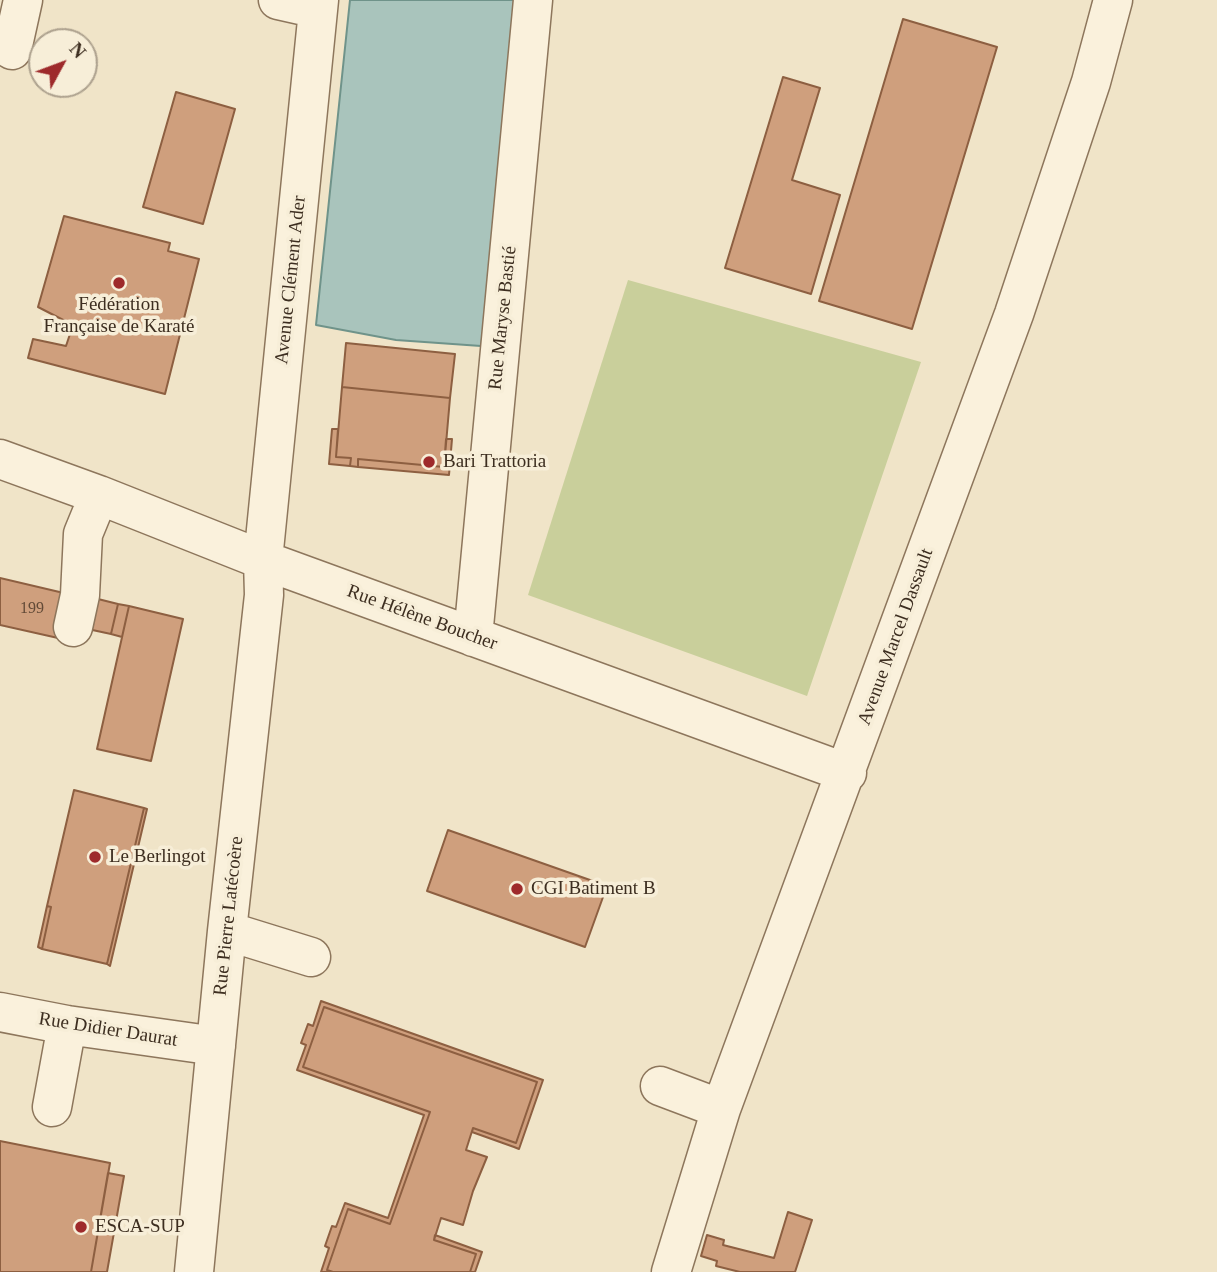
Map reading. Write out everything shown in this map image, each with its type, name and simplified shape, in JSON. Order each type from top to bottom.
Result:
[{"type":"street","points":[[12,50],[23,0]]},
{"type":"street","points":[[278,0],[319,4]]},
{"type":"street","name":"Rue Maryse Bastié","points":[[473,636],[533,0]]},
{"type":"street","name":"Avenue Marcel Dassault","points":[[671,1272],[722,1109],[1014,314],[1091,82],[1113,0]]},
{"type":"street","name":"Avenue Clément Ader","points":[[262,560],[319,4]]},
{"type":"street","name":"Rue Hélène Boucher","points":[[0,459],[262,560],[846,772]]},
{"type":"street","points":[[73,628],[80,594],[83,534],[99,495]]},
{"type":"street","name":"Rue Pierre Latécoère","points":[[194,1272],[227,931],[264,595],[262,560]]},
{"type":"street","points":[[227,931],[312,957]]},
{"type":"street","name":"Rue Didier Daurat","points":[[0,1012],[67,1025],[216,1046]]},
{"type":"street","points":[[52,1107],[67,1025]]},
{"type":"street","points":[[660,1086],[722,1109]]},
{"type":"green space","points":[[628,280],[921,362],[807,696],[528,595]]},
{"type":"water","points":[[350,0],[519,0],[496,238],[481,346],[396,340],[316,325]]},
{"type":"building","points":[[903,19],[997,47],[912,329],[819,301]]},
{"type":"building","points":[[783,77],[820,88],[792,180],[840,195],[811,294],[725,268]]},
{"type":"building","points":[[176,92],[235,109],[203,224],[143,207]]},
{"type":"building","name":"Fédération Française de Karaté","points":[[64,216],[170,243],[168,251],[199,259],[165,394],[28,358],[33,339],[66,346],[73,325],[38,307]]},
{"type":"building","points":[[346,343],[455,354],[450,398],[342,387]]},
{"type":"building","points":[[342,387],[450,398],[444,467],[358,459],[358,467],[350,466],[351,458],[336,457]]},
{"type":"building","points":[[332,429],[338,429],[336,457],[351,458],[350,466],[329,464]]},
{"type":"building","points":[[446,439],[452,439],[449,475],[358,467],[358,459],[444,467]]},
{"type":"building","points":[[0,578],[68,594],[58,638],[0,625]]},
{"type":"building","points":[[90,597],[118,604],[111,634],[83,628]]},
{"type":"building","points":[[118,604],[129,606],[122,637],[111,634]]},
{"type":"building","points":[[129,606],[183,619],[151,761],[97,749]]},
{"type":"building","name":"Le Berlingot","points":[[74,790],[144,808],[107,964],[42,949],[51,907],[47,906]]},
{"type":"building","points":[[144,808],[147,809],[110,966],[107,964]]},
{"type":"building","name":"CGI Batiment B","points":[[448,830],[607,886],[585,947],[427,891]]},
{"type":"building","points":[[47,906],[51,907],[42,949],[38,947]]},
{"type":"building","points":[[321,1001],[543,1080],[519,1149],[472,1132],[473,1128],[516,1143],[537,1082],[324,1007],[303,1067],[430,1112],[390,1224],[348,1209],[327,1270],[333,1272],[321,1272],[329,1248],[325,1246],[345,1203],[388,1218],[424,1115],[297,1070],[306,1045],[301,1043],[308,1024],[313,1026]]},
{"type":"building","points":[[324,1007],[537,1082],[516,1143],[473,1128],[466,1150],[487,1157],[463,1225],[441,1218],[434,1240],[476,1254],[470,1272],[327,1270],[348,1209],[390,1224],[430,1112],[303,1067]]},
{"type":"building","points":[[0,1141],[110,1163],[91,1272],[0,1272]]},
{"type":"building","points":[[108,1173],[124,1176],[107,1272],[91,1272]]},
{"type":"building","points":[[788,1212],[812,1220],[795,1272],[740,1272],[716,1266],[717,1261],[701,1256],[707,1235],[724,1240],[723,1245],[774,1258]]},
{"type":"building","points":[[435,1235],[482,1252],[475,1272],[470,1272],[476,1254],[434,1240]]},
{"type":"place","name":"Fédération Française de Karaté","points":[[119,283]]},
{"type":"place","name":"Bari Trattoria","points":[[429,462]]},
{"type":"place","name":"Le Berlingot","points":[[95,857]]},
{"type":"place","name":"CGI Batiment B","points":[[517,889]]},
{"type":"place","name":"ESCA-SUP","points":[[81,1227]]}]
